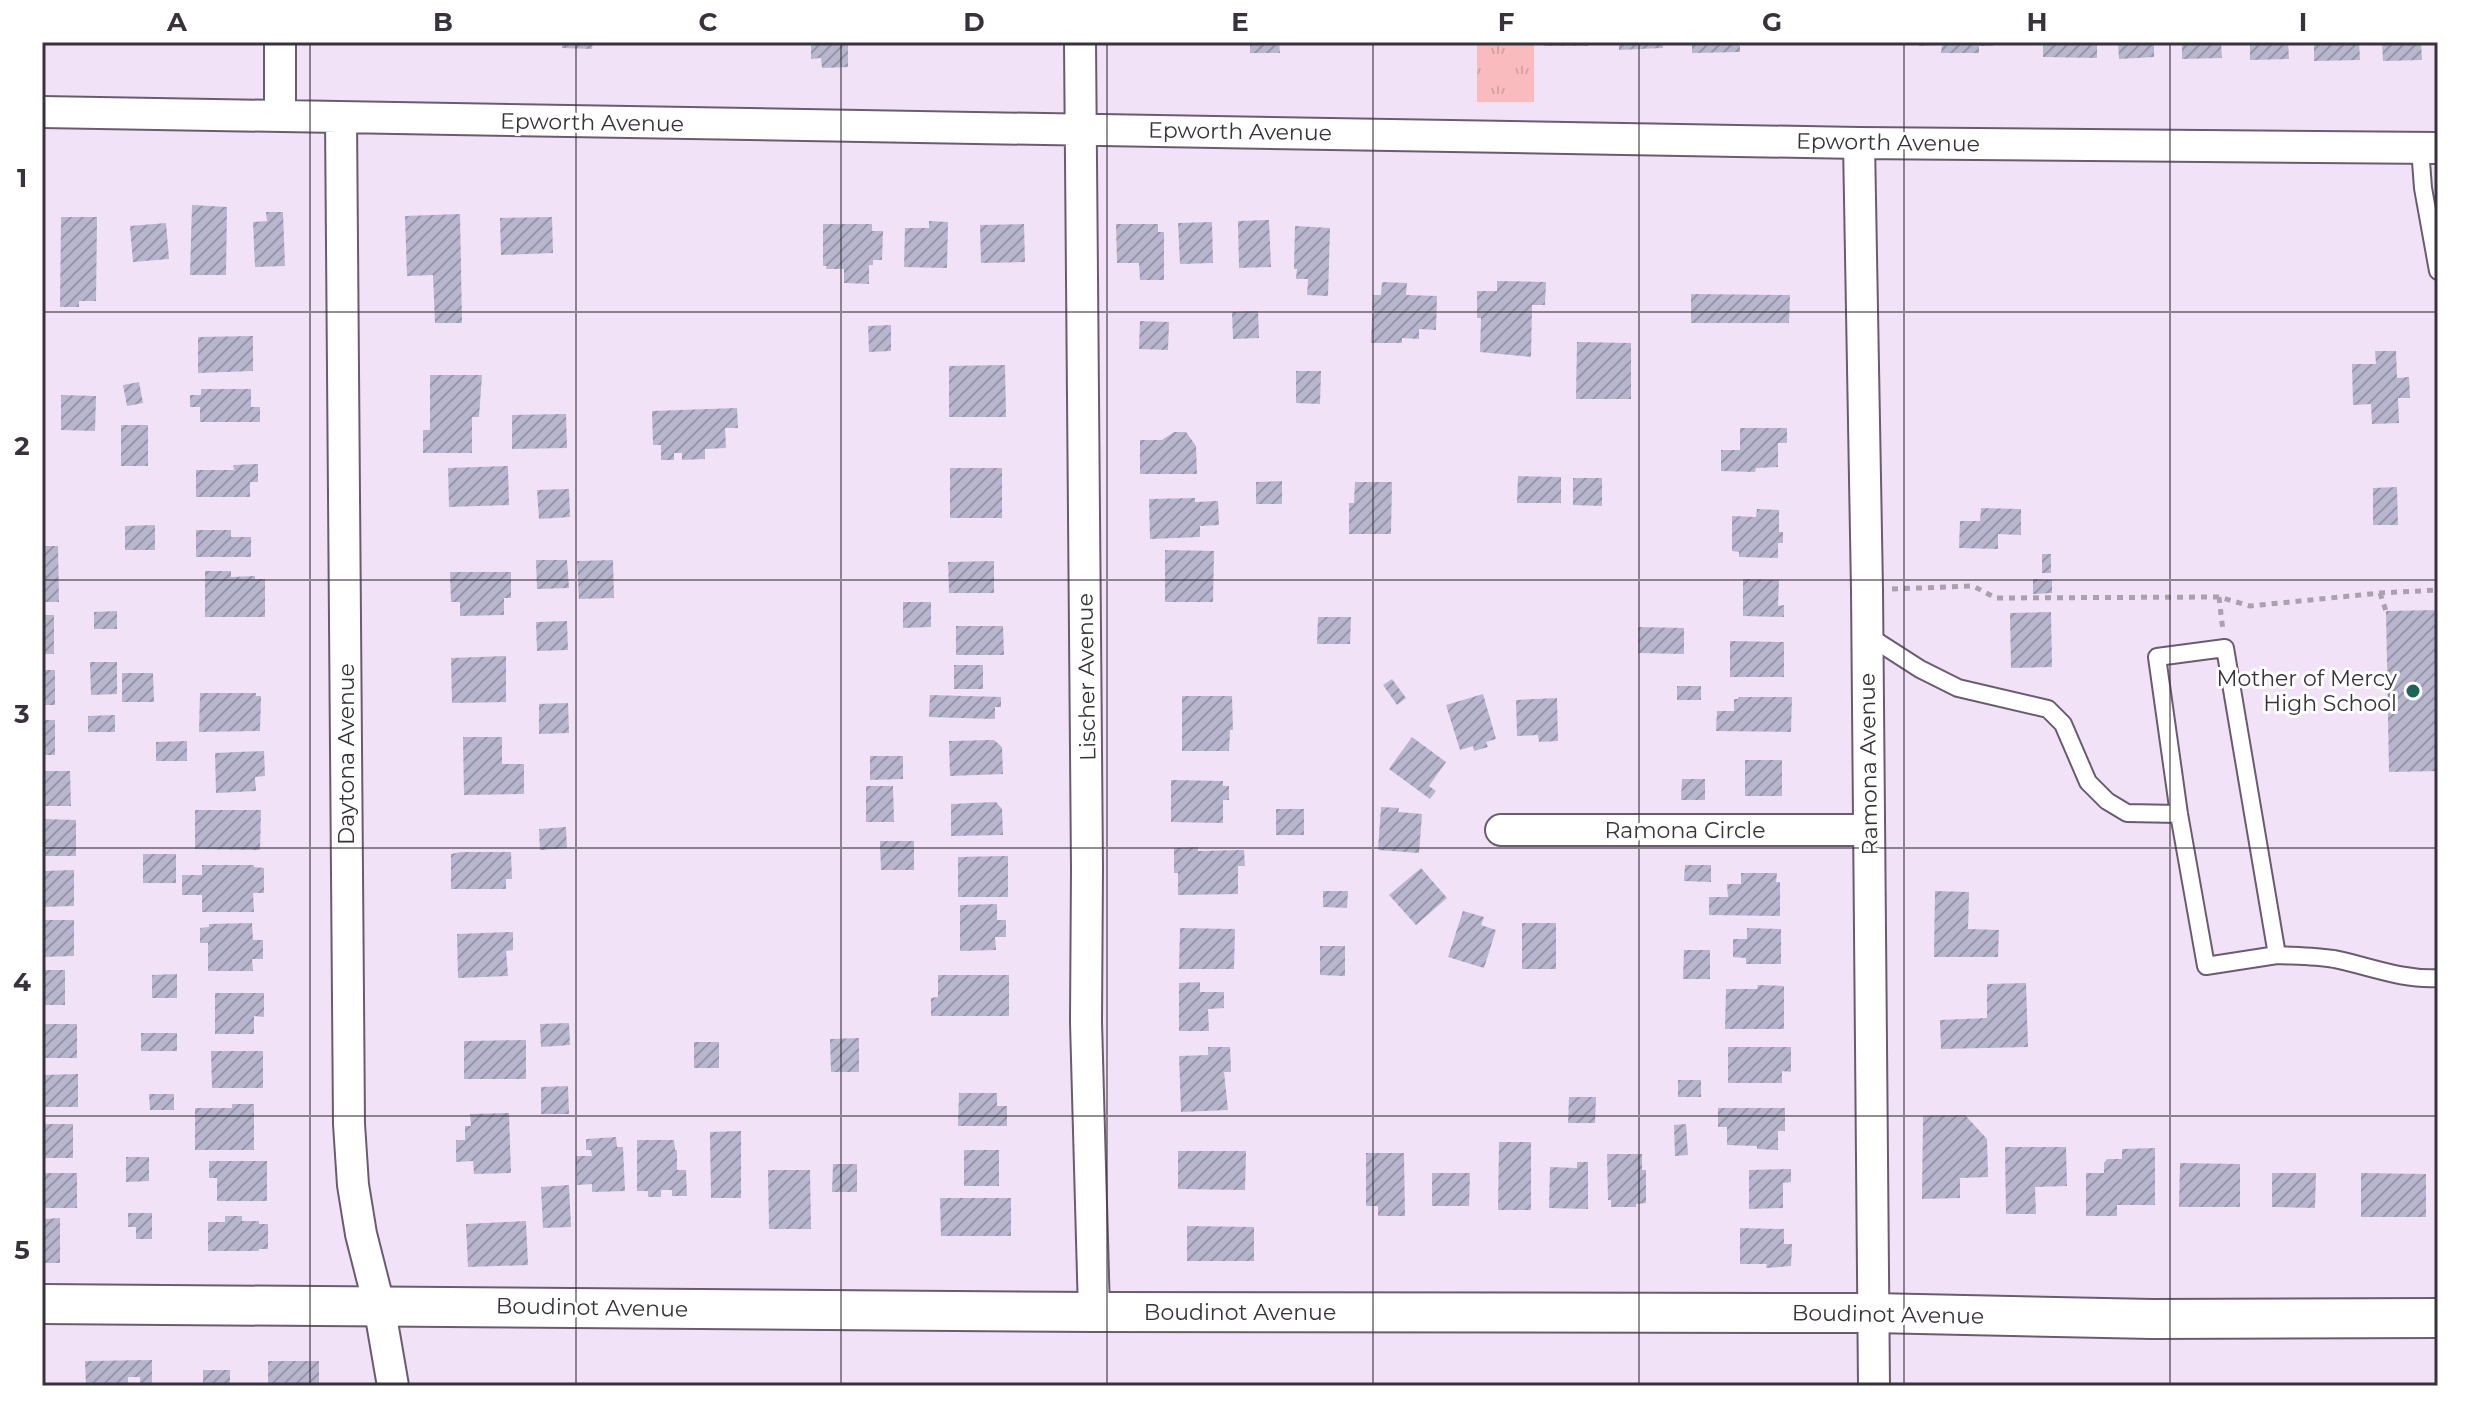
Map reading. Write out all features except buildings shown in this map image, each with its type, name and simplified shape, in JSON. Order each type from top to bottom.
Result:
[{"type":"street","points":[[280,42],[280,115]]},
{"type":"street","name":"Lischer Avenue","points":[[1080,42],[1086,1022],[1094,1312]]},
{"type":"street","name":"Epworth Avenue","points":[[42,112],[1859,143],[2429,148]]},
{"type":"street","name":"Daytona Avenue","points":[[341,118],[349,1124],[353,1185],[361,1234],[379,1305],[393,1386]]},
{"type":"street","name":"Ramona Avenue","points":[[1859,143],[1867,590],[1874,1386]]},
{"type":"street","name":"Ramona Circle","points":[[1501,830],[1869,830]]},
{"type":"street","name":"Boudinot Avenue","points":[[42,1304],[1094,1312],[1873,1313],[2152,1319],[2438,1318]]},
{"type":"lane","points":[[2429,148],[2423,188],[2438,271]]},
{"type":"lane","points":[[1867,635],[1920,669],[1958,688],[2048,709],[2063,724],[2088,782],[2107,801],[2127,813],[2179,814]]},
{"type":"lane","points":[[2277,955],[2225,648],[2157,657],[2179,814],[2206,966],[2277,955],[2333,959],[2418,979],[2438,978]]},
{"type":"path","points":[[1867,590],[1973,586],[1996,598],[2219,597],[2250,606],[2438,590]]},
{"type":"path","points":[[2380,593],[2386,611]]},
{"type":"path","points":[[2219,597],[2225,648]]},
{"type":"green space","points":[[1477,42],[1534,42],[1534,102],[1477,102]]},
{"type":"place","name":"Mother of Mercy High School","points":[[2413,691]]}]
